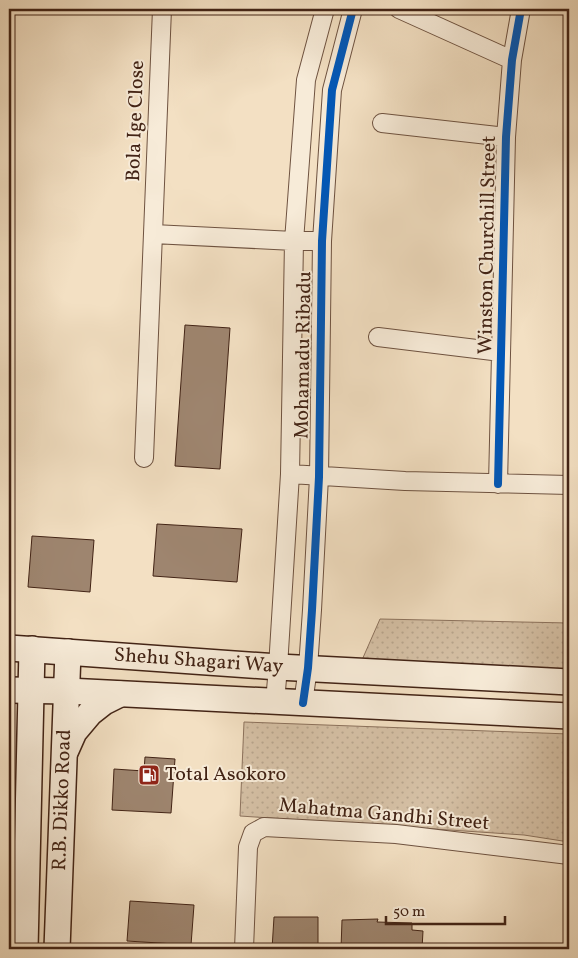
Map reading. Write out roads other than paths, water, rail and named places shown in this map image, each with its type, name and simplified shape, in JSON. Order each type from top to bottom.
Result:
[{"type":"main road","name":"Shehu Shagari Way","points":[[20,648],[278,667],[569,682]]},
{"type":"main road","name":"R.B. Dikko Road","points":[[20,648],[20,690],[29,775],[25,949]]},
{"type":"main road","name":"R.B. Dikko Road","points":[[57,949],[68,652]]},
{"type":"main road","name":"Shehu Shagari Way","points":[[20,690],[569,716]]},
{"type":"main road","points":[[64,755],[74,732],[85,719],[104,702],[120,694]]},
{"type":"main road","points":[[9,720],[21,738],[29,775]]},
{"type":"street","name":"Bola Ige Close","points":[[144,458],[162,9]]},
{"type":"street","name":"Mohamadu Ribadu","points":[[275,702],[290,474],[294,241],[306,80],[325,9]]},
{"type":"street","name":"Mohamadu Ribadu","points":[[304,703],[312,610],[319,477],[322,241],[332,90],[354,9]]},
{"type":"street","points":[[399,9],[512,60]]},
{"type":"street","name":"Winston Churchill Street","points":[[498,484],[506,136],[512,60],[521,9]]},
{"type":"street","points":[[382,123],[506,136]]},
{"type":"street","points":[[153,234],[322,241]]},
{"type":"street","points":[[378,337],[501,352]]},
{"type":"street","points":[[290,474],[405,481],[569,485]]},
{"type":"street","name":"Mahatma Gandhi Street","points":[[244,949],[248,847],[253,833],[264,827],[396,834],[569,855]]},
{"type":"place","name":"Total Asokoro","points":[[149,775]]}]
